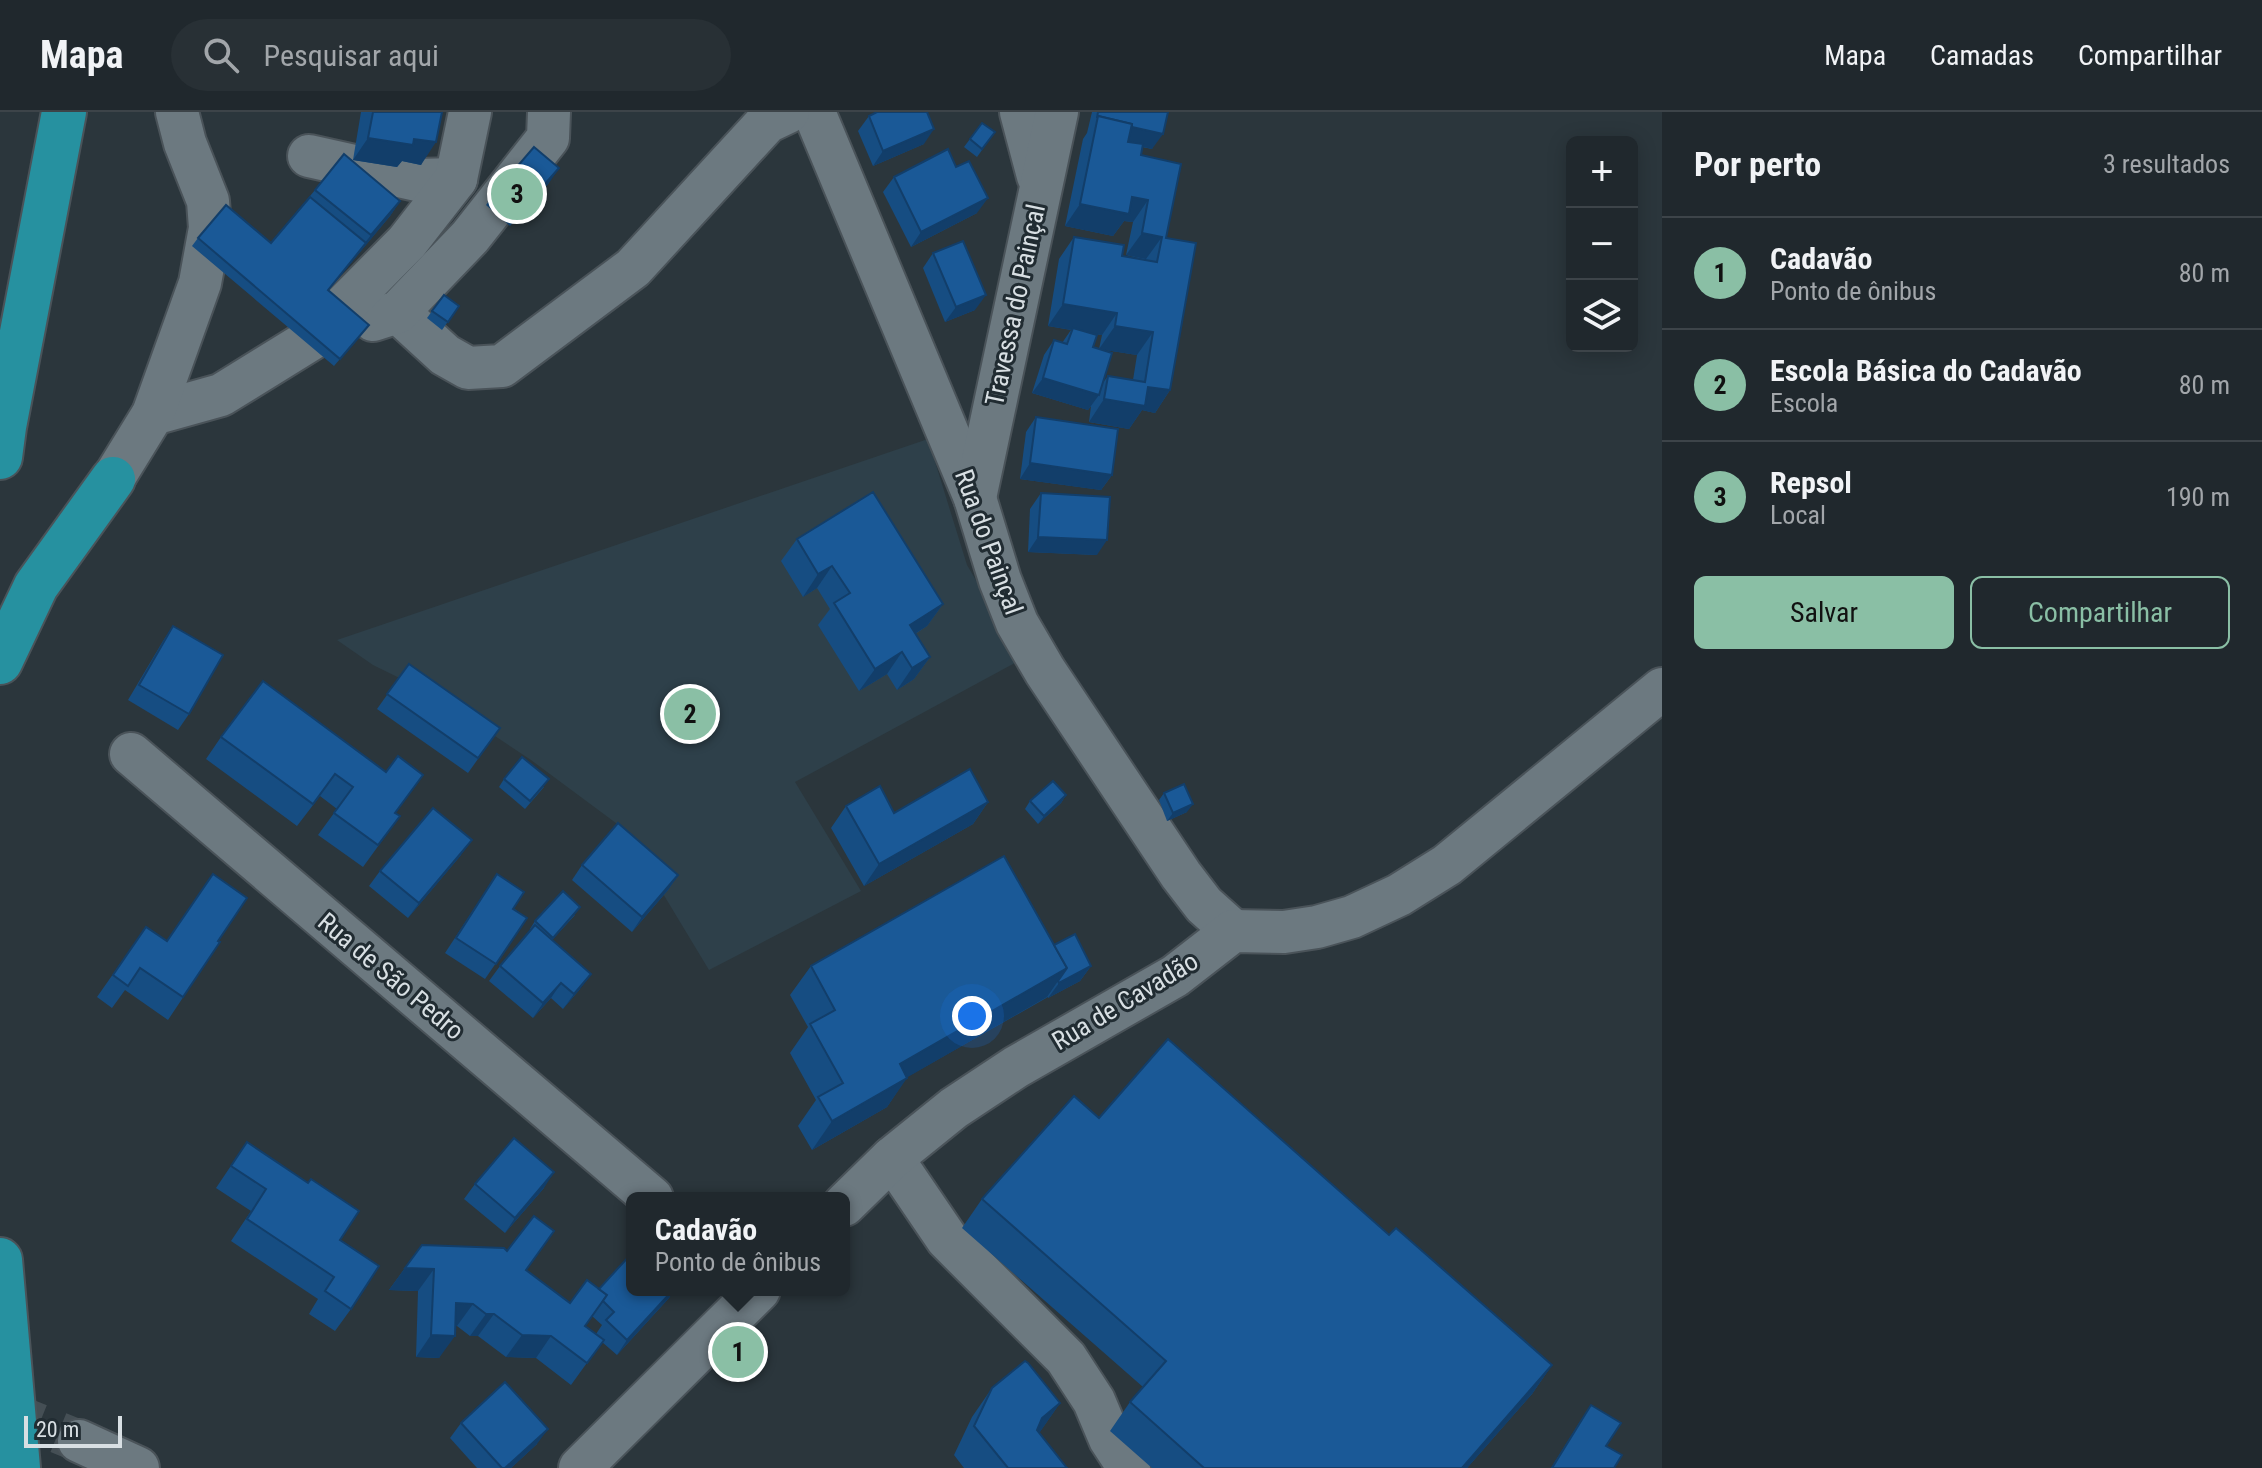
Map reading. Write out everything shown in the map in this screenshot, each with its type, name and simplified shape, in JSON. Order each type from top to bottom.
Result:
[{"type":"highway","points":[[0,457],[64,112]]},
{"type":"highway","points":[[0,662],[36,586],[113,479]]},
{"type":"highway","points":[[0,1260],[18,1468]]},
{"type":"street","points":[[113,479],[153,414],[200,283],[210,228],[208,201],[185,143],[177,112]]},
{"type":"street","points":[[153,414],[221,395],[310,340],[407,242],[456,179],[470,112]]},
{"type":"street","points":[[310,340],[398,312],[470,237],[548,138],[549,112]]},
{"type":"street","points":[[398,312],[445,355],[468,368],[502,366],[633,268],[767,122],[788,112]]},
{"type":"street","name":"Rua do Painçal","points":[[814,112],[975,498],[1017,623],[1045,671],[1181,875],[1204,905],[1233,931]]},
{"type":"street","points":[[1021,112],[1040,185]]},
{"type":"street","name":"Travessa do Painçal","points":[[975,498],[1057,112]]},
{"type":"street","points":[[309,156],[417,180],[456,179]]},
{"type":"street","points":[[1233,931],[1284,932],[1317,927],[1352,917],[1399,895],[1447,865],[1662,689]]},
{"type":"street","name":"Rua de São Pedro","points":[[131,754],[645,1192]]},
{"type":"street","name":"Rua de Cavadão","points":[[850,1199],[892,1158],[954,1108],[1003,1075],[1175,976],[1233,931]]},
{"type":"street","points":[[892,1158],[947,1239],[1066,1358],[1094,1401],[1110,1439],[1129,1468]]},
{"type":"street","points":[[580,1468],[753,1296]]},
{"type":"street","points":[[79,1441],[138,1468]]},
{"type":"shaded area","points":[[928,439],[967,565],[1022,659],[795,782],[861,891],[709,970],[624,829],[531,760],[430,693],[373,665],[337,640]]},
{"type":"building","points":[[373,112],[442,112],[436,142],[414,139],[413,145],[368,138]]},
{"type":"building","points":[[877,112],[927,112],[934,129],[883,151],[869,116]]},
{"type":"building","points":[[1098,112],[1168,112],[1163,134],[1132,127],[1132,124],[1097,118]]},
{"type":"building","points":[[1098,116],[1132,124],[1128,142],[1143,144],[1141,155],[1181,164],[1166,238],[1196,243],[1170,390],[1148,387],[1145,406],[1104,399],[1108,376],[1145,382],[1153,332],[1115,326],[1117,313],[1063,304],[1074,237],[1124,245],[1122,256],[1157,262],[1162,237],[1142,233],[1148,200],[1132,197],[1129,214],[1080,204]]},
{"type":"building","points":[[982,123],[995,132],[982,149],[970,139]]},
{"type":"building","points":[[534,147],[559,168],[521,211],[497,190]]},
{"type":"building","points":[[948,149],[956,167],[969,161],[988,198],[921,232],[894,177]]},
{"type":"building","points":[[344,154],[400,201],[371,235],[315,190]]},
{"type":"building","points":[[310,197],[366,243],[328,290],[369,325],[340,359],[198,238],[226,205],[271,243]]},
{"type":"building","points":[[963,241],[986,295],[956,307],[933,253]]},
{"type":"building","points":[[444,295],[459,306],[448,322],[432,311]]},
{"type":"building","points":[[1073,328],[1097,335],[1093,347],[1112,353],[1099,395],[1043,378],[1054,340],[1067,344]]},
{"type":"building","points":[[1036,417],[1118,429],[1112,475],[1030,463]]},
{"type":"building","points":[[873,492],[943,604],[910,625],[930,657],[912,668],[902,652],[875,669],[834,603],[850,593],[832,566],[818,574],[797,539]]},
{"type":"building","points":[[1041,493],[1110,497],[1107,540],[1038,537]]},
{"type":"building","points":[[173,626],[223,655],[189,714],[139,685]]},
{"type":"building","points":[[409,664],[500,728],[478,758],[387,694]]},
{"type":"building","points":[[263,681],[386,772],[398,756],[423,775],[395,813],[400,816],[378,845],[334,813],[353,787],[335,774],[313,804],[221,737]]},
{"type":"building","points":[[522,757],[549,779],[530,801],[504,779]]},
{"type":"building","points":[[970,769],[988,802],[879,864],[846,806],[880,786],[894,813]]},
{"type":"building","points":[[1053,781],[1066,795],[1044,816],[1030,801]]},
{"type":"building","points":[[1184,784],[1193,804],[1173,813],[1164,793]]},
{"type":"building","points":[[433,808],[472,840],[419,903],[380,871]]},
{"type":"building","points":[[618,823],[678,875],[642,917],[582,865]]},
{"type":"building","points":[[1004,856],[1067,968],[900,1064],[907,1078],[832,1121],[818,1097],[843,1083],[810,1024],[835,1010],[811,966]]},
{"type":"building","points":[[213,874],[247,898],[183,997],[140,968],[128,986],[113,975],[146,927],[167,941]]},
{"type":"building","points":[[497,874],[524,892],[513,909],[527,918],[496,964],[456,938]]},
{"type":"building","points":[[563,891],[580,907],[553,938],[535,921]]},
{"type":"building","points":[[535,925],[591,974],[574,994],[561,983],[543,1003],[500,966]]},
{"type":"building","points":[[1075,934],[1091,966],[1059,983],[1067,968],[1054,945]]},
{"type":"building","points":[[1168,1039],[1389,1235],[1396,1228],[1552,1365],[1462,1468],[1204,1468],[1130,1402],[1166,1361],[982,1199],[1074,1096],[1099,1118]]},
{"type":"building","points":[[514,1138],[554,1172],[515,1218],[475,1184]]},
{"type":"building","points":[[247,1142],[308,1183],[311,1179],[359,1211],[340,1240],[379,1266],[351,1309],[325,1291],[334,1277],[247,1219],[266,1189],[231,1166]]},
{"type":"building","points":[[534,1216],[554,1231],[526,1270],[570,1303],[587,1280],[607,1295],[585,1326],[604,1340],[587,1363],[551,1336],[522,1335],[494,1314],[486,1314],[473,1304],[456,1303],[455,1336],[431,1335],[434,1269],[405,1268],[422,1245],[504,1248],[507,1251]]},
{"type":"building","points":[[626,1260],[626,1296],[667,1296],[627,1340],[606,1320],[614,1312],[603,1301],[607,1295],[599,1289]]},
{"type":"building","points":[[1025,1361],[1060,1403],[1042,1418],[1037,1430],[1067,1468],[1008,1468],[974,1426],[992,1388]]},
{"type":"building","points":[[505,1382],[548,1429],[502,1468],[461,1423]]},
{"type":"building","points":[[1591,1405],[1621,1423],[1606,1446],[1622,1455],[1614,1468],[1552,1468]]},
{"type":"tunnel","points":[[0,1409],[79,1441]]},
{"type":"place","name":"Repsol","points":[[517,194]]},
{"type":"place","name":"Escola Básica do Cadavão","points":[[690,714]]},
{"type":"place","name":"Cadavão","points":[[738,1352]]}]
